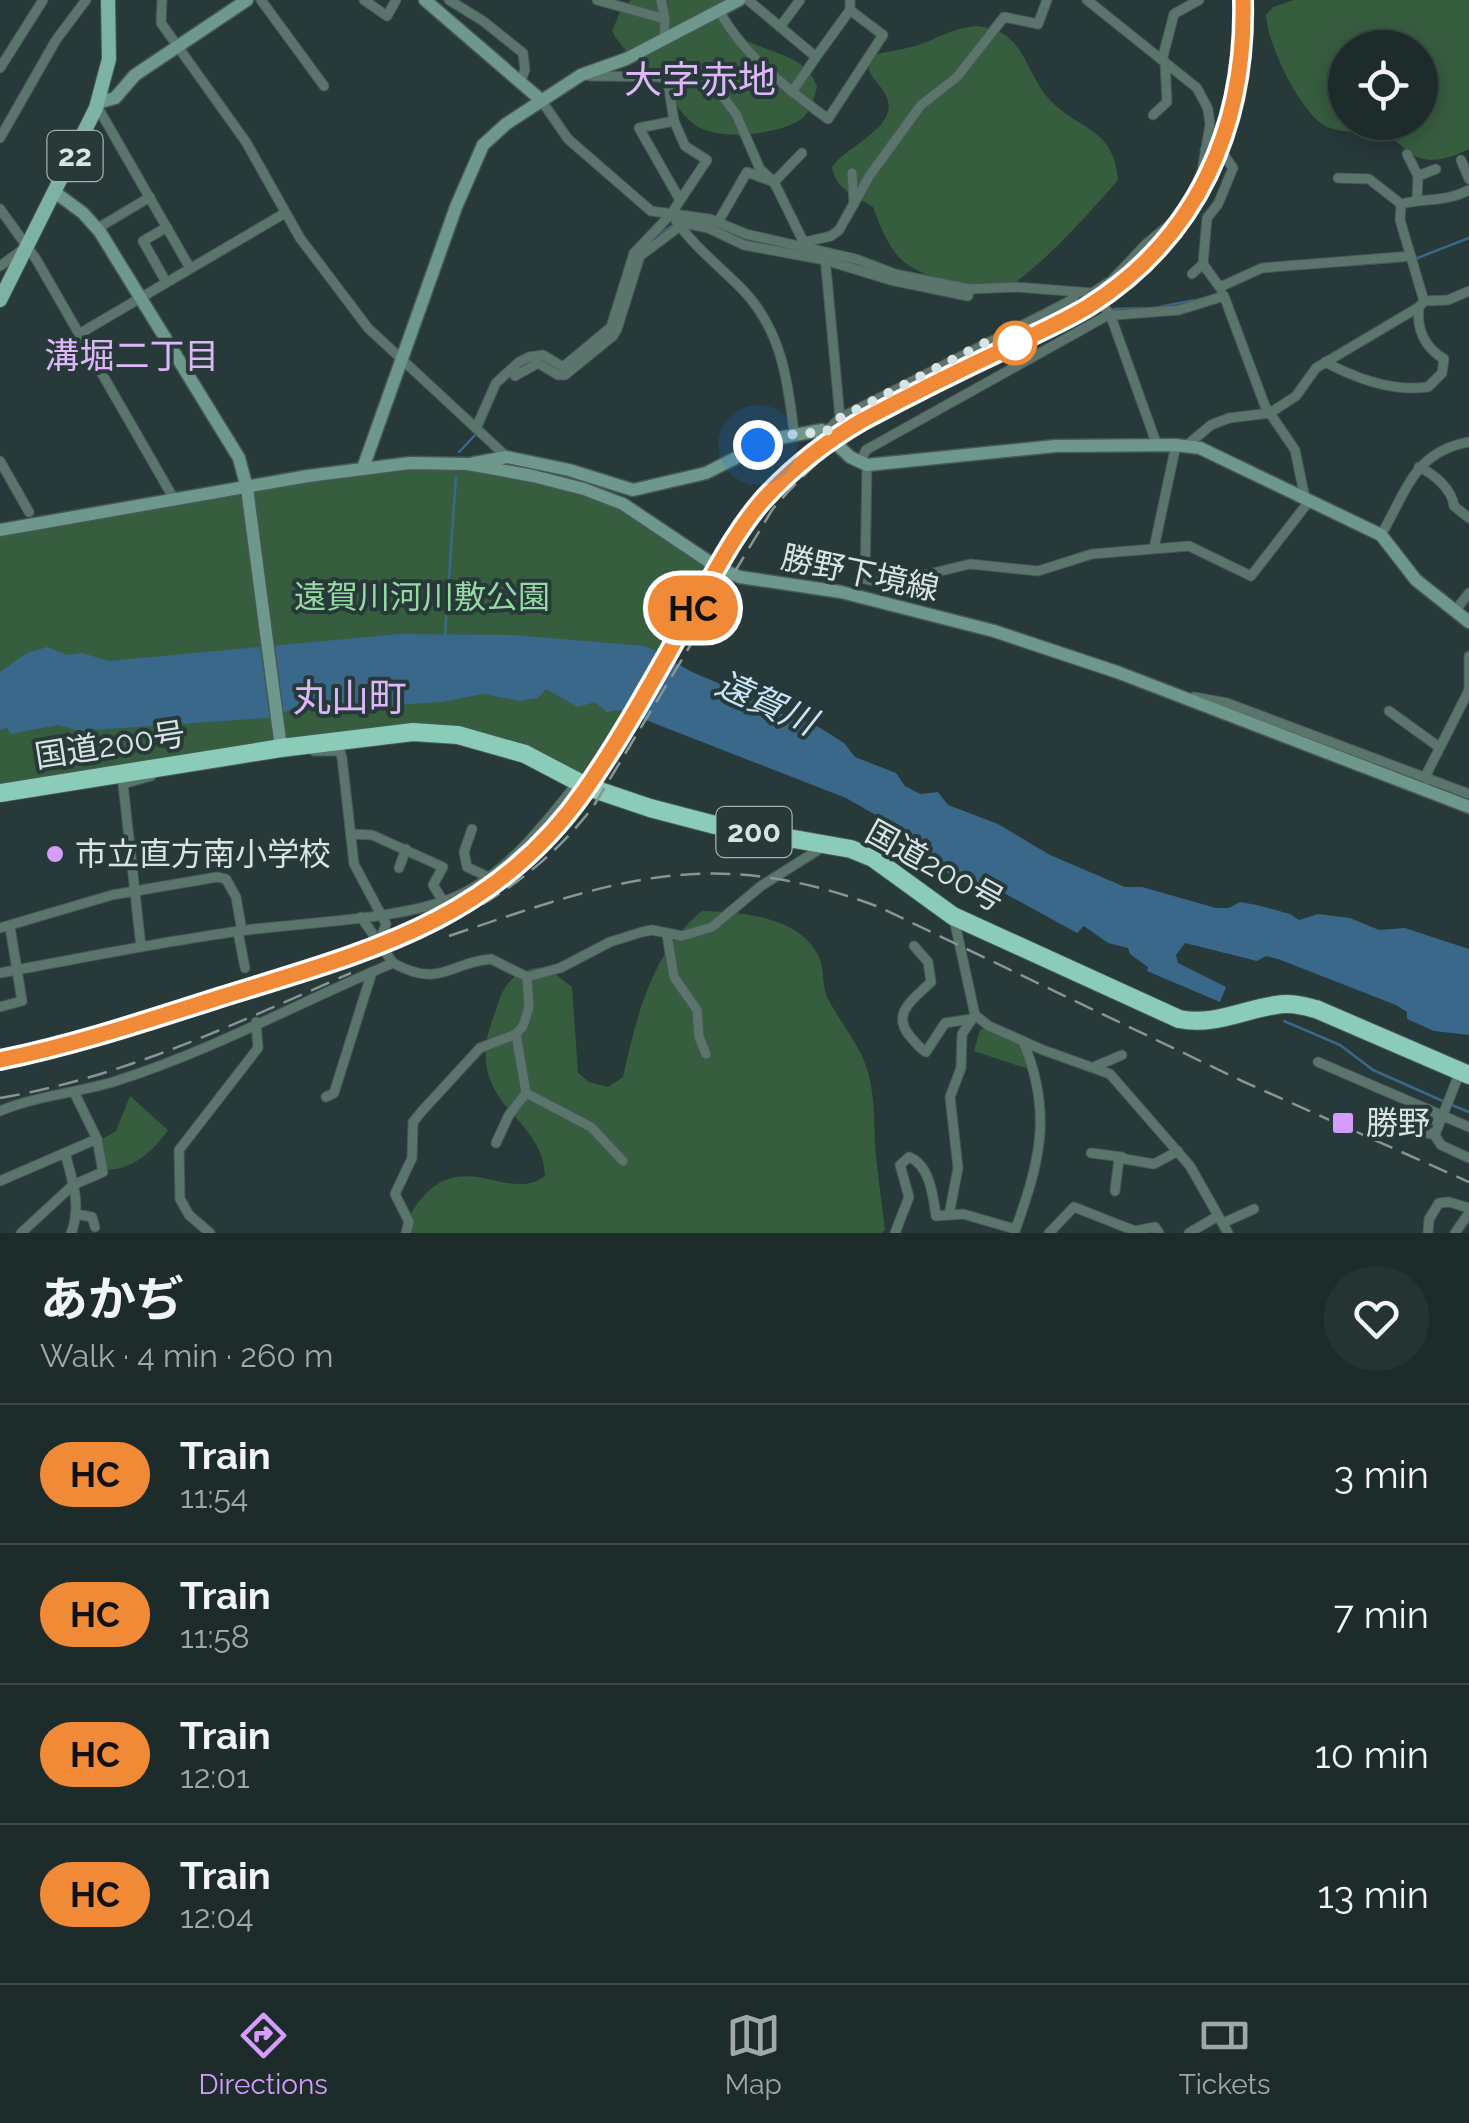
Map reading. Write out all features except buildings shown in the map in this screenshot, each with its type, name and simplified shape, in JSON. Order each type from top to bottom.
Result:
[{"type":"highway","name":"国道200号","points":[[0,792],[287,745],[413,732],[458,735],[526,754],[578,782],[650,808],[699,821],[828,844],[873,858],[953,916],[1179,1018],[1197,1022],[1278,1004],[1296,1004],[1465,1073]]},
{"type":"main road","name":"22","points":[[0,300],[97,105],[109,59],[108,0]]},
{"type":"street","points":[[0,68],[42,0]]},
{"type":"street","points":[[0,138],[37,71],[86,0]]},
{"type":"street","points":[[162,0],[161,24],[246,142],[300,238],[368,328],[508,457]]},
{"type":"street","points":[[190,268],[97,105],[116,98],[135,75],[176,44],[223,19],[248,0]]},
{"type":"street","points":[[261,0],[324,86]]},
{"type":"street","points":[[364,0],[387,16],[396,0]]},
{"type":"street","points":[[425,0],[541,100],[568,139],[650,212],[718,222],[746,234],[805,245],[825,256]]},
{"type":"street","points":[[449,0],[483,21],[523,54],[525,70],[520,82]]},
{"type":"street","points":[[597,0],[665,19]]},
{"type":"street","points":[[660,0],[665,19],[664,40]]},
{"type":"street","points":[[364,468],[476,156],[492,135],[581,76],[626,59],[739,0]]},
{"type":"street","points":[[748,0],[816,58]]},
{"type":"street","points":[[780,27],[800,0]]},
{"type":"street","points":[[805,245],[839,230],[879,162],[921,105],[957,78],[1004,17],[1038,24],[1047,0]]},
{"type":"street","points":[[520,367],[543,364],[558,375],[565,375],[612,336],[618,330],[640,256],[679,225],[708,228],[744,245],[856,259],[895,274],[968,291],[1016,287],[1092,293],[1112,280],[1175,220],[1194,190],[1210,124],[1203,96],[1087,0]]},
{"type":"street","points":[[1153,114],[1166,102],[1163,61],[1174,14],[1198,0]]},
{"type":"street","points":[[720,12],[728,27],[792,92],[828,119],[883,35],[850,5],[792,92]]},
{"type":"street","points":[[581,76],[712,82],[736,114],[760,169],[774,182],[805,245]]},
{"type":"street","points":[[478,430],[496,383],[528,357],[543,355],[563,367],[608,330],[634,253],[671,214],[707,160],[685,146],[674,120],[667,77]]},
{"type":"street","points":[[674,120],[639,128],[680,200]]},
{"type":"street","points":[[1205,150],[1226,158],[1232,168],[1218,204],[1207,218],[1203,264],[1222,291],[1270,414],[1295,450],[1307,499],[1251,576],[1190,546],[1092,554],[1038,571],[970,564],[887,584],[865,580],[866,450],[1110,314],[1179,310],[1222,291],[1262,268],[1411,256]]},
{"type":"street","points":[[774,182],[802,153]]},
{"type":"street","points":[[1407,154],[1418,176],[1418,200]]},
{"type":"street","points":[[1418,176],[1436,168]]},
{"type":"street","points":[[718,222],[747,172],[774,182]]},
{"type":"street","points":[[852,173],[854,206]]},
{"type":"street","points":[[1338,178],[1369,179],[1401,204]]},
{"type":"street","points":[[1401,204],[1456,197],[1469,190]]},
{"type":"street","points":[[56,194],[98,228],[238,458],[247,492],[287,745],[306,752],[340,752],[349,797],[354,864],[386,924],[376,940]]},
{"type":"street","points":[[98,228],[150,198]]},
{"type":"street","points":[[1325,362],[1386,384],[1414,389],[1428,386],[1442,372],[1444,359],[1437,356],[1420,331],[1421,304],[1400,220],[1401,204]]},
{"type":"street","points":[[0,210],[28,247],[174,498]]},
{"type":"street","points":[[79,334],[285,212]]},
{"type":"street","points":[[671,214],[693,244],[745,292],[762,314],[778,345],[788,378],[794,434]]},
{"type":"street","points":[[166,226],[143,241],[166,282]]},
{"type":"street","points":[[0,266],[28,247]]},
{"type":"street","points":[[825,256],[840,418]]},
{"type":"street","points":[[1192,274],[1203,264]]},
{"type":"street","points":[[1154,548],[1181,446],[1211,424],[1270,414],[1296,396],[1325,362],[1421,304],[1448,300],[1469,291]]},
{"type":"street","points":[[468,464],[508,457],[633,490],[706,473],[758,445],[794,434],[826,432],[840,418],[1070,301],[1078,292]]},
{"type":"street","points":[[1092,293],[1110,314],[1157,445]]},
{"type":"street","points":[[826,432],[842,450],[864,464],[1008,449],[1157,445],[1200,448],[1380,535],[1416,580],[1469,622]]},
{"type":"street","points":[[1380,535],[1419,467],[1453,445],[1469,442]]},
{"type":"street","points":[[0,461],[29,512]]},
{"type":"street","name":"勝野下境線","points":[[0,530],[174,498],[247,492],[364,468],[410,463],[468,464],[534,476],[623,504],[720,569],[740,577],[841,592],[976,626],[1118,672],[1368,770],[1467,802]]},
{"type":"street","points":[[1419,467],[1438,479],[1453,498],[1454,506],[1469,518]]},
{"type":"street","points":[[1455,611],[1469,593]]},
{"type":"street","points":[[1421,776],[1469,690],[1468,662]]},
{"type":"street","points":[[1174,695],[1227,703],[1421,776],[1467,802]]},
{"type":"street","points":[[1389,711],[1440,747]]},
{"type":"street","points":[[140,946],[123,784],[151,776],[160,767]]},
{"type":"street","points":[[1368,770],[1421,776]]},
{"type":"street","points":[[0,972],[140,946],[381,914],[443,901],[488,877],[522,846],[578,782]]},
{"type":"street","points":[[472,829],[464,852],[466,867],[488,877]]},
{"type":"street","points":[[351,834],[372,835],[444,867],[433,884],[443,901]]},
{"type":"street","points":[[361,916],[394,963],[442,975],[491,959],[527,977],[579,960],[618,938],[652,930],[682,936],[712,926],[761,886],[828,844]]},
{"type":"street","points":[[399,868],[406,849]]},
{"type":"street","points":[[0,1007],[22,1001],[5,928],[132,890],[222,877],[230,883],[236,897],[245,968]]},
{"type":"street","points":[[949,1215],[958,1168],[950,1098],[962,1068],[962,1034],[973,1017],[953,916]]},
{"type":"street","points":[[667,935],[674,976],[696,1010],[699,1037],[706,1054]]},
{"type":"street","points":[[914,946],[928,962],[931,982],[902,1014],[903,1027],[926,1052],[946,1023],[973,1017],[1024,1041],[1096,1066],[1123,1084],[1156,1130],[1190,1166],[1223,1224]]},
{"type":"street","points":[[0,1110],[121,1080],[394,963]]},
{"type":"street","points":[[326,1097],[334,1093],[372,972]]},
{"type":"street","points":[[406,1233],[409,1222],[395,1194],[412,1158],[413,1122],[480,1048],[516,1034],[523,1026],[529,1008],[527,977]]},
{"type":"street","points":[[210,1233],[189,1215],[180,1199],[179,1150],[258,1048],[256,1022]]},
{"type":"street","points":[[496,1143],[526,1093],[516,1034]]},
{"type":"street","points":[[895,1233],[908,1197],[900,1166],[909,1157],[921,1164],[936,1216],[963,1214],[1015,1231],[1027,1201],[1043,1130],[1035,1070],[1024,1041]]},
{"type":"street","points":[[1096,1066],[1122,1055]]},
{"type":"street","points":[[1318,1062],[1469,1127]]},
{"type":"street","points":[[1465,1073],[1442,1116],[1424,1124],[1425,1132],[1434,1134],[1441,1145],[1469,1158]]},
{"type":"street","points":[[20,1233],[73,1185],[103,1172],[97,1139],[74,1092]]},
{"type":"street","points":[[526,1093],[591,1127],[622,1162]]},
{"type":"street","points":[[0,1182],[97,1139]]},
{"type":"street","points":[[1091,1152],[1154,1164],[1178,1152]]},
{"type":"street","points":[[66,1153],[75,1214],[71,1233]]},
{"type":"street","points":[[1115,1191],[1117,1162],[1122,1157]]},
{"type":"street","points":[[1428,1233],[1426,1225],[1439,1203],[1450,1202],[1469,1211],[1455,1233]]},
{"type":"street","points":[[1049,1233],[1074,1207],[1134,1231],[1155,1227],[1159,1233]]},
{"type":"street","points":[[1189,1233],[1223,1224],[1254,1209]]},
{"type":"street","points":[[75,1214],[92,1218],[96,1227]]},
{"type":"green space","points":[[631,0],[733,0],[724,21],[742,38],[796,61],[812,76],[817,87],[809,110],[789,125],[762,133],[731,135],[694,124],[612,31],[621,10]]},
{"type":"green space","points":[[1294,0],[1469,0],[1469,149],[1432,160],[1417,157],[1393,140],[1438,140],[1438,30],[1328,30],[1328,127],[1308,110],[1288,79],[1272,43],[1266,15],[1273,7]]},
{"type":"green space","points":[[976,26],[992,29],[1014,43],[1050,100],[1110,150],[1118,180],[1032,269],[1017,281],[996,289],[952,283],[911,267],[889,243],[873,207],[842,187],[832,167],[871,135],[887,116],[889,105],[870,74],[869,58]]},
{"type":"green space","name":"遠賀川河川敷公園","points":[[410,466],[508,473],[580,490],[631,514],[714,570],[592,783],[451,729],[0,787],[0,533]]},
{"type":"green space","points":[[702,911],[751,915],[784,925],[810,943],[819,957],[827,995],[861,1054],[869,1076],[885,1230],[401,1233],[419,1201],[438,1184],[456,1177],[529,1183],[545,1176],[534,1141],[492,1085],[487,1067],[488,1036],[508,983],[520,973],[546,967],[572,987],[578,1073],[589,1082],[608,1087],[623,1077],[641,1009],[658,966],[685,927]]},
{"type":"green space","points":[[988,1027],[1017,1041],[1031,1070],[974,1051],[980,1030]]},
{"type":"green space","points":[[130,1096],[168,1130],[142,1158],[107,1170],[102,1139],[116,1131]]},
{"type":"water","points":[[399,634],[514,635],[645,646],[692,672],[763,702],[788,718],[811,722],[844,743],[855,757],[896,773],[905,786],[920,794],[938,792],[948,805],[998,824],[1050,855],[1125,887],[1142,887],[1216,908],[1229,908],[1240,902],[1257,905],[1299,920],[1318,914],[1350,918],[1379,930],[1405,928],[1469,949],[1469,1035],[1434,1031],[1407,1019],[1407,1012],[1396,1005],[1278,959],[1266,956],[1257,961],[1185,943],[1176,955],[1178,963],[1226,987],[1220,1002],[1147,971],[1148,967],[1128,948],[1108,943],[1084,926],[1077,933],[1004,893],[987,893],[946,872],[874,814],[846,798],[620,710],[607,712],[595,702],[578,707],[546,689],[538,698],[520,701],[483,694],[442,702],[359,707],[310,703],[267,718],[79,731],[58,725],[10,734],[7,727],[0,730],[0,672],[27,653],[47,647],[67,655],[82,653],[109,661]]},
{"type":"waterway","points":[[710,224],[730,234]]},
{"type":"waterway","points":[[652,240],[671,226]]},
{"type":"waterway","points":[[1415,259],[1469,238]]},
{"type":"waterway","points":[[1337,266],[1404,261]]},
{"type":"waterway","points":[[1159,307],[1195,300]]},
{"type":"waterway","points":[[1114,309],[1146,308]]},
{"type":"waterway","points":[[481,428],[495,395]]},
{"type":"waterway","points":[[459,452],[476,434]]},
{"type":"waterway","points":[[445,635],[456,477]]},
{"type":"waterway","points":[[1284,1021],[1340,1045],[1373,1070],[1445,1102]]},
{"type":"waterway","points":[[1452,1105],[1469,1112]]},
{"type":"railway","points":[[0,1065],[126,1033],[393,946],[437,928],[519,880],[557,847],[593,807],[772,510],[805,474],[868,424],[1091,310],[1129,282],[1162,250],[1212,176],[1228,135],[1247,46],[1248,0]]},
{"type":"railway","points":[[493,884],[527,855],[585,788],[731,544],[768,495]]},
{"type":"railway","points":[[449,936],[561,899],[661,877],[763,877],[818,888],[879,907],[1242,1081],[1469,1182]]},
{"type":"railway","points":[[0,1098],[46,1089],[136,1062],[351,973]]},
{"type":"train","name":"HC","points":[[0,1060],[109,1033],[380,946],[433,924],[512,869],[542,842],[588,787],[722,560],[761,502],[788,474],[828,441],[863,420],[1086,308],[1159,248],[1206,182],[1232,117],[1242,62],[1243,0]]},
{"type":"place","name":"市立直方南小学校","points":[[55,854]]},
{"type":"place","name":"勝野","points":[[1343,1123]]},
{"type":"district","name":"大字赤地","points":[[700,80]]},
{"type":"district","name":"溝堀二丁目","points":[[132,356]]},
{"type":"district","name":"丸山町","points":[[350,698]]},
{"type":"route","points":[[758,445],[794,434],[826,432],[840,418],[1010,330],[1015,343]]},
{"type":"water label","name":"遠賀川","points":[[766,703]]}]
